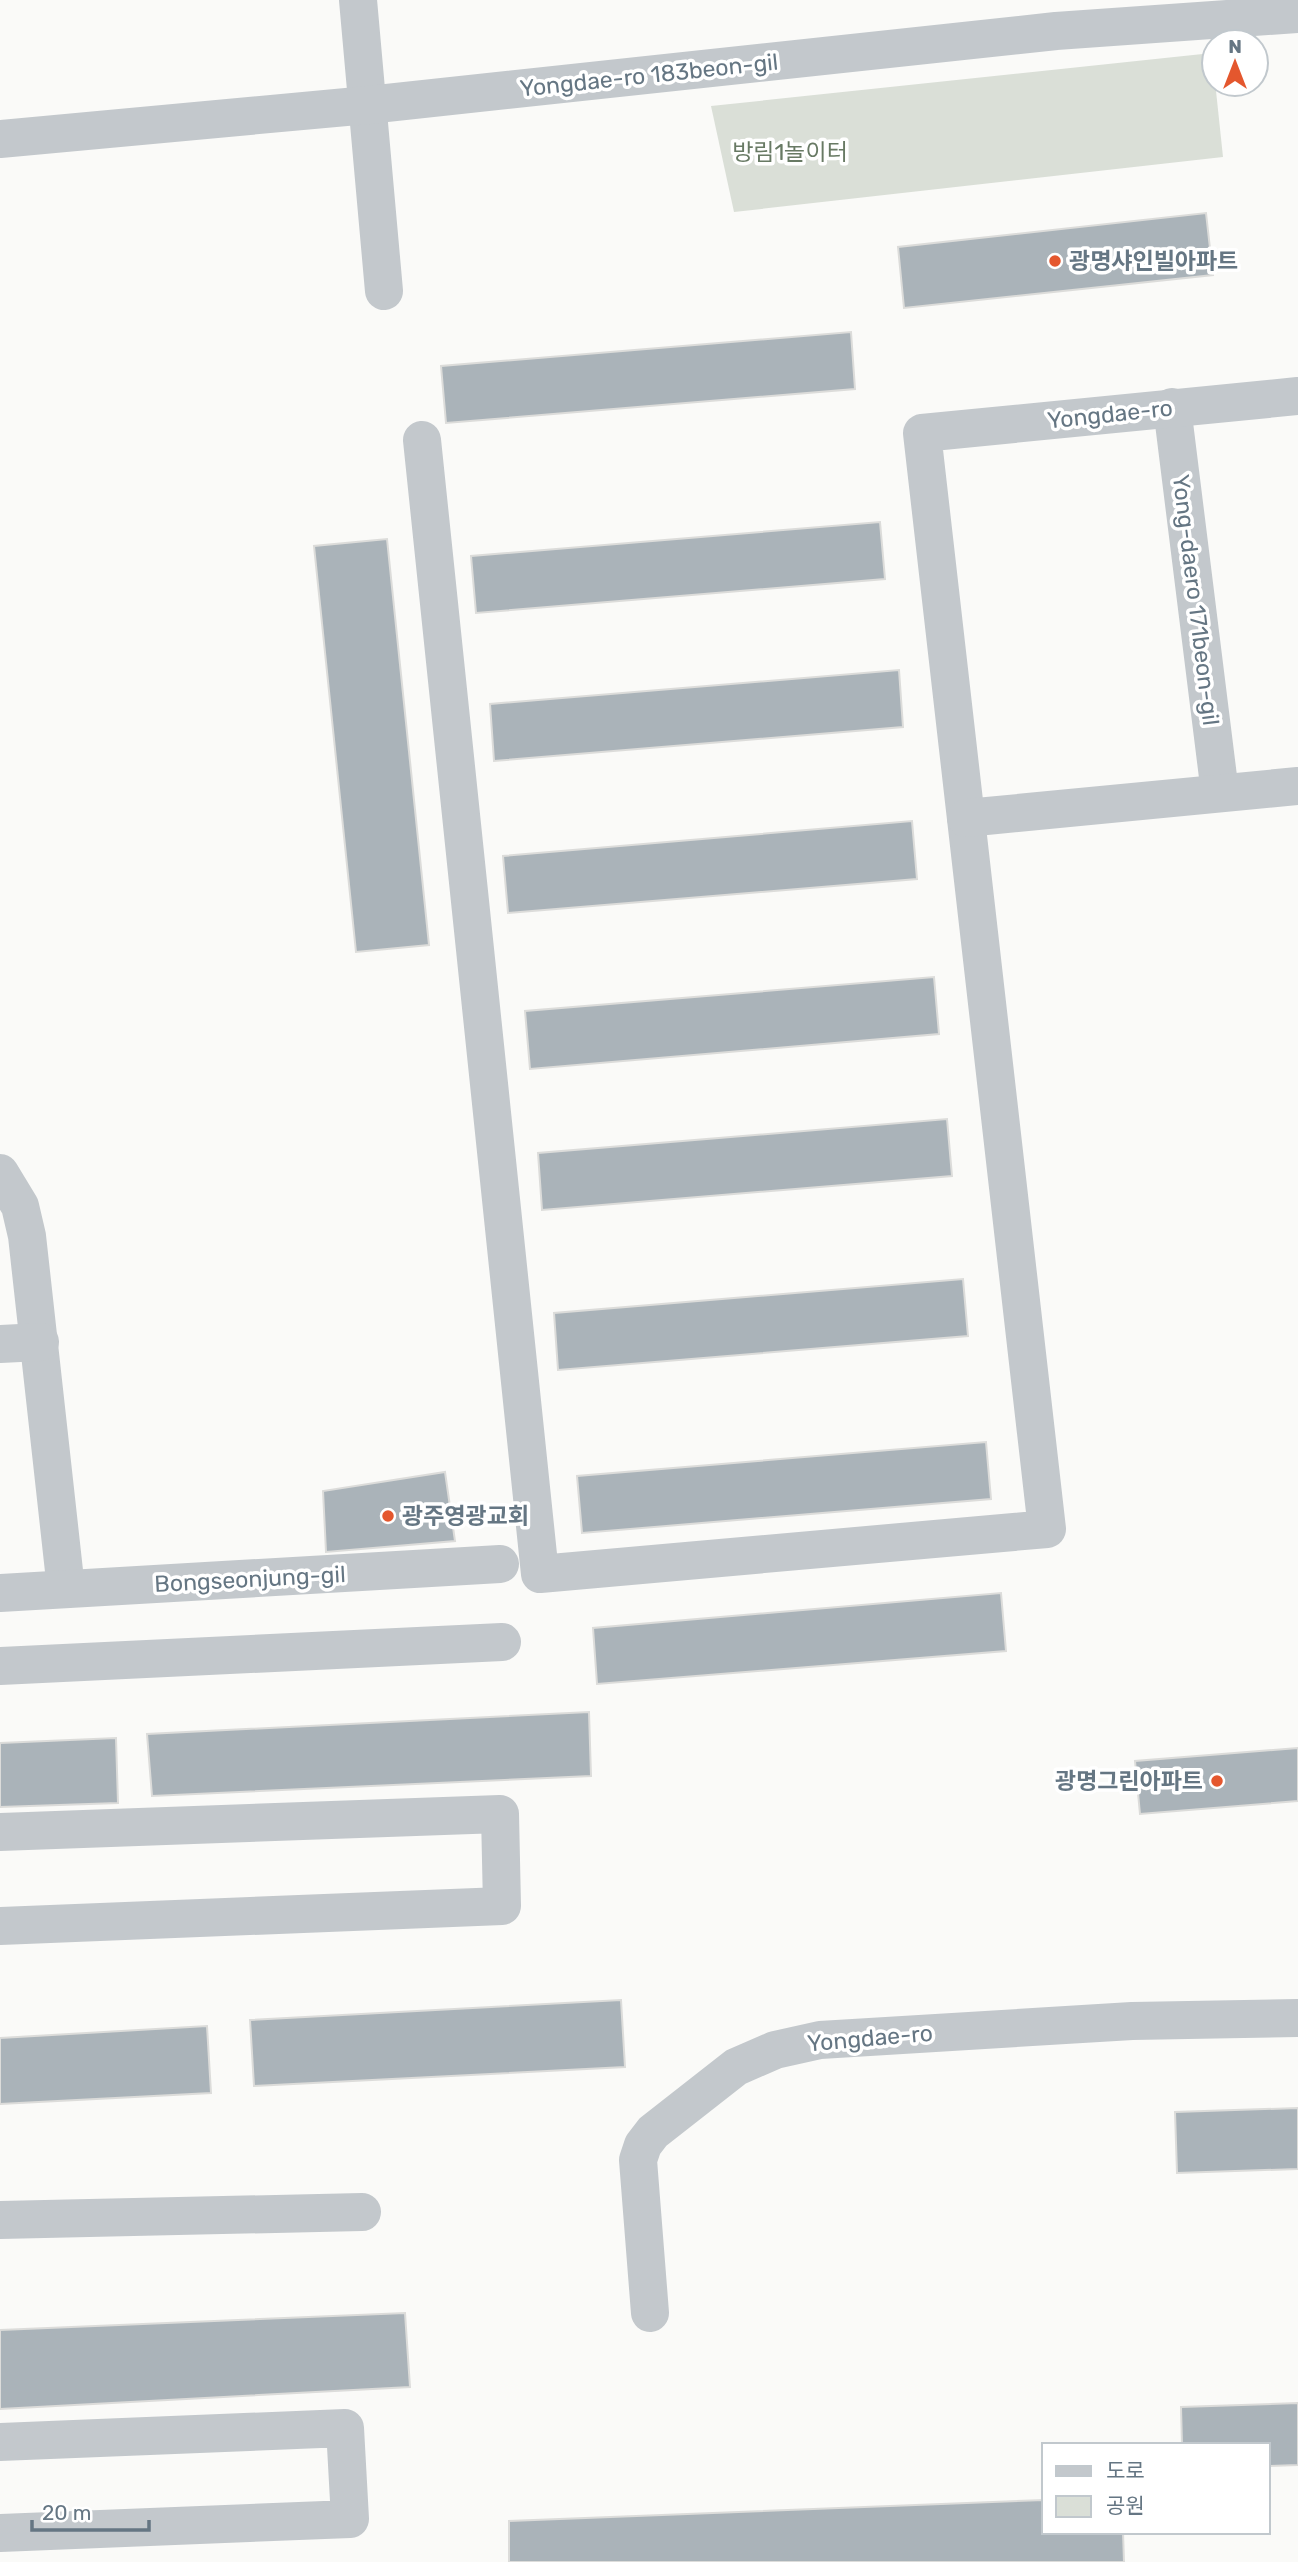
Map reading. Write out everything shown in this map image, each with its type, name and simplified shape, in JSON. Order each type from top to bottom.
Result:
[{"type":"street","points":[[358,0],[384,291]]},
{"type":"street","name":"Yongdae-ro 183beon-gil","points":[[0,139],[368,105],[1053,15],[1298,14]]},
{"type":"street","name":"Yongdae-ro","points":[[966,818],[922,433],[1298,396]]},
{"type":"street","name":"Yong-daero 171beon-gil","points":[[1172,407],[1220,793]]},
{"type":"street","points":[[422,440],[540,1574],[1047,1529],[966,818],[1298,786]]},
{"type":"street","points":[[0,1173],[13,1192],[27,1236],[66,1589]]},
{"type":"street","points":[[0,1344],[40,1342]]},
{"type":"street","name":"Bongseonjung-gil","points":[[0,1593],[500,1564]]},
{"type":"street","points":[[0,1666],[502,1642]]},
{"type":"street","points":[[0,1832],[500,1814],[502,1906],[0,1926]]},
{"type":"street","name":"Yongdae-ro","points":[[650,2313],[638,2160],[643,2145],[653,2132],[736,2067],[775,2050],[820,2040],[1132,2021],[1298,2018]]},
{"type":"street","points":[[0,2220],[362,2212]]},
{"type":"street","points":[[0,2442],[345,2428],[350,2519],[0,2533]]},
{"type":"green space","name":"방림1놀이터","points":[[1200,54],[1200,98],[1217,98],[1223,157],[734,212],[711,106]]},
{"type":"building","name":"광명샤인빌아파트","points":[[1206,213],[1213,275],[904,308],[898,247]]},
{"type":"building","points":[[851,332],[855,389],[446,423],[441,366]]},
{"type":"building","points":[[880,522],[885,579],[476,613],[471,556]]},
{"type":"building","points":[[387,539],[429,945],[356,952],[314,546]]},
{"type":"building","points":[[899,670],[903,727],[494,761],[490,704]]},
{"type":"building","points":[[912,821],[917,879],[508,913],[503,856]]},
{"type":"building","points":[[934,977],[939,1034],[530,1069],[525,1011]]},
{"type":"building","points":[[947,1119],[952,1176],[542,1210],[538,1153]]},
{"type":"building","points":[[963,1279],[968,1336],[558,1370],[554,1313]]},
{"type":"building","points":[[986,1442],[991,1499],[582,1533],[577,1476]]},
{"type":"building","name":"광주영광교회","points":[[445,1472],[455,1541],[326,1552],[323,1491]]},
{"type":"building","points":[[1001,1593],[1006,1651],[597,1684],[593,1628]]},
{"type":"building","points":[[589,1712],[591,1776],[152,1796],[147,1734]]},
{"type":"building","points":[[116,1738],[118,1803],[0,1807],[0,1743]]},
{"type":"building","name":"광명그린아파트","points":[[1298,1748],[1298,1801],[1140,1814],[1135,1761]]},
{"type":"building","points":[[621,2000],[625,2067],[254,2086],[250,2020]]},
{"type":"building","points":[[207,2026],[211,2093],[0,2104],[0,2038]]},
{"type":"building","points":[[1298,2108],[1298,2169],[1177,2173],[1175,2112]]},
{"type":"building","points":[[405,2313],[410,2387],[0,2409],[0,2330]]},
{"type":"building","points":[[1298,2403],[1298,2465],[1270,2466],[1270,2443],[1182,2443],[1181,2407]]},
{"type":"building","points":[[1042,2500],[1042,2534],[1123,2534],[1124,2562],[509,2562],[509,2521]]},
{"type":"place","name":"광명샤인빌아파트","points":[[1055,261]]},
{"type":"place","name":"광주영광교회","points":[[388,1516]]},
{"type":"place","name":"광명그린아파트","points":[[1217,1781]]}]
